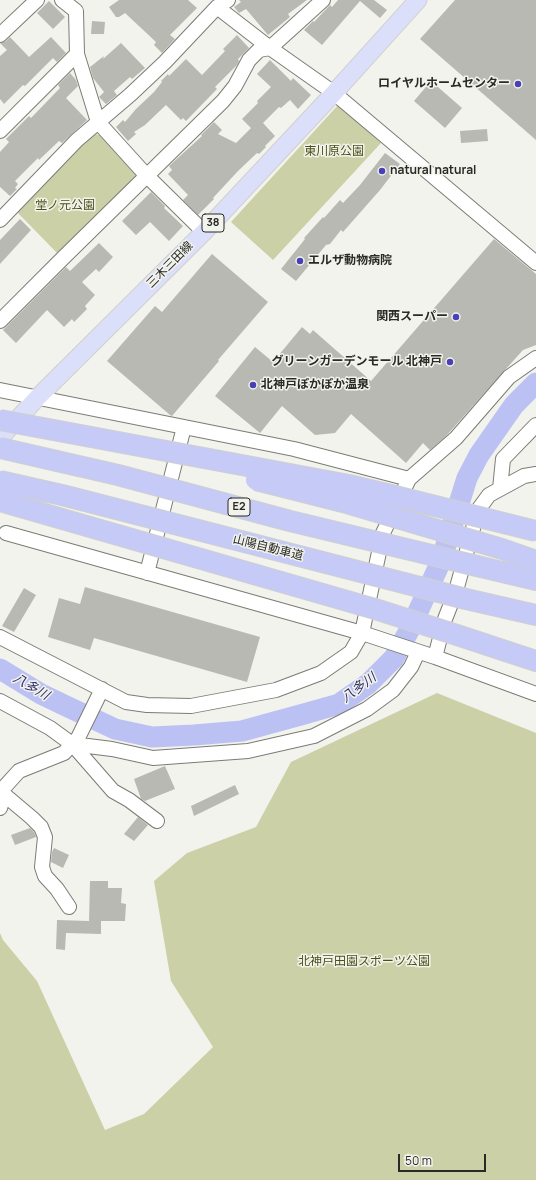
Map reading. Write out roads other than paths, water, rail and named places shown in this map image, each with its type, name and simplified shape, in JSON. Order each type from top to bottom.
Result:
[{"type":"highway","points":[[0,420],[349,485],[536,531]]},
{"type":"highway","points":[[54,431],[343,502],[536,561]]},
{"type":"highway","name":"E2","points":[[0,448],[118,475],[290,521],[536,580]]},
{"type":"highway","name":"山陽自動車道","points":[[0,481],[62,495],[466,599],[536,615]]},
{"type":"highway","points":[[0,501],[360,604],[536,661]]},
{"type":"main road","name":"三木三田線","points":[[0,438],[38,397],[204,232],[334,93],[418,0]]},
{"type":"street","points":[[0,35],[36,0]]},
{"type":"street","points":[[62,0],[76,11],[77,54],[98,122],[146,175],[204,232]]},
{"type":"street","points":[[0,321],[146,175],[223,101],[235,86],[249,60],[259,50],[270,48],[323,0]]},
{"type":"street","points":[[0,220],[77,140],[130,95],[223,3],[270,48],[334,93],[536,263]]},
{"type":"street","points":[[0,131],[77,54]]},
{"type":"street","points":[[0,637],[100,693],[126,702],[191,706],[276,690],[322,672],[350,652],[362,633],[383,533],[409,479],[456,438],[509,377],[536,358]]},
{"type":"street","points":[[0,390],[294,448],[409,479]]},
{"type":"street","points":[[500,489],[503,459],[536,425]]},
{"type":"street","points":[[147,572],[184,427]]},
{"type":"street","points":[[435,657],[445,619],[456,590],[478,510],[489,495],[524,476],[536,474]]},
{"type":"street","points":[[2,535],[147,572],[362,633],[435,657],[536,694]]},
{"type":"street","points":[[0,702],[75,741],[153,758],[248,751],[314,736],[367,709],[393,690],[411,667],[418,652]]},
{"type":"street","points":[[0,808],[0,792],[20,771],[64,753],[75,741],[100,693]]},
{"type":"street","points":[[75,741],[114,791],[129,800],[157,821]]},
{"type":"street","points":[[0,792],[41,827],[45,837],[42,867],[45,876],[69,907]]},
{"type":"waterway","name":"八多川","points":[[0,669],[41,694],[115,729],[152,737],[242,731],[339,704],[368,684],[394,658],[411,627],[441,561],[467,478],[479,455],[514,405],[536,383]]},
{"type":"place","name":"ロイヤルホームセンター","points":[[518,84]]},
{"type":"place","name":"natural natural","points":[[382,171]]},
{"type":"place","name":"エルザ動物病院","points":[[300,261]]},
{"type":"place","name":"関西スーパー","points":[[456,317]]},
{"type":"place","name":"グリーンガーデンモール 北神戸","points":[[450,362]]},
{"type":"place","name":"北神戸ぽかぽか温泉","points":[[253,385]]},
{"type":"park label","name":"東川原公園","points":[[334,152]]},
{"type":"park label","name":"堂ノ元公園","points":[[65,206]]},
{"type":"park label","name":"北神戸田園スポーツ公園","points":[[364,962]]}]
